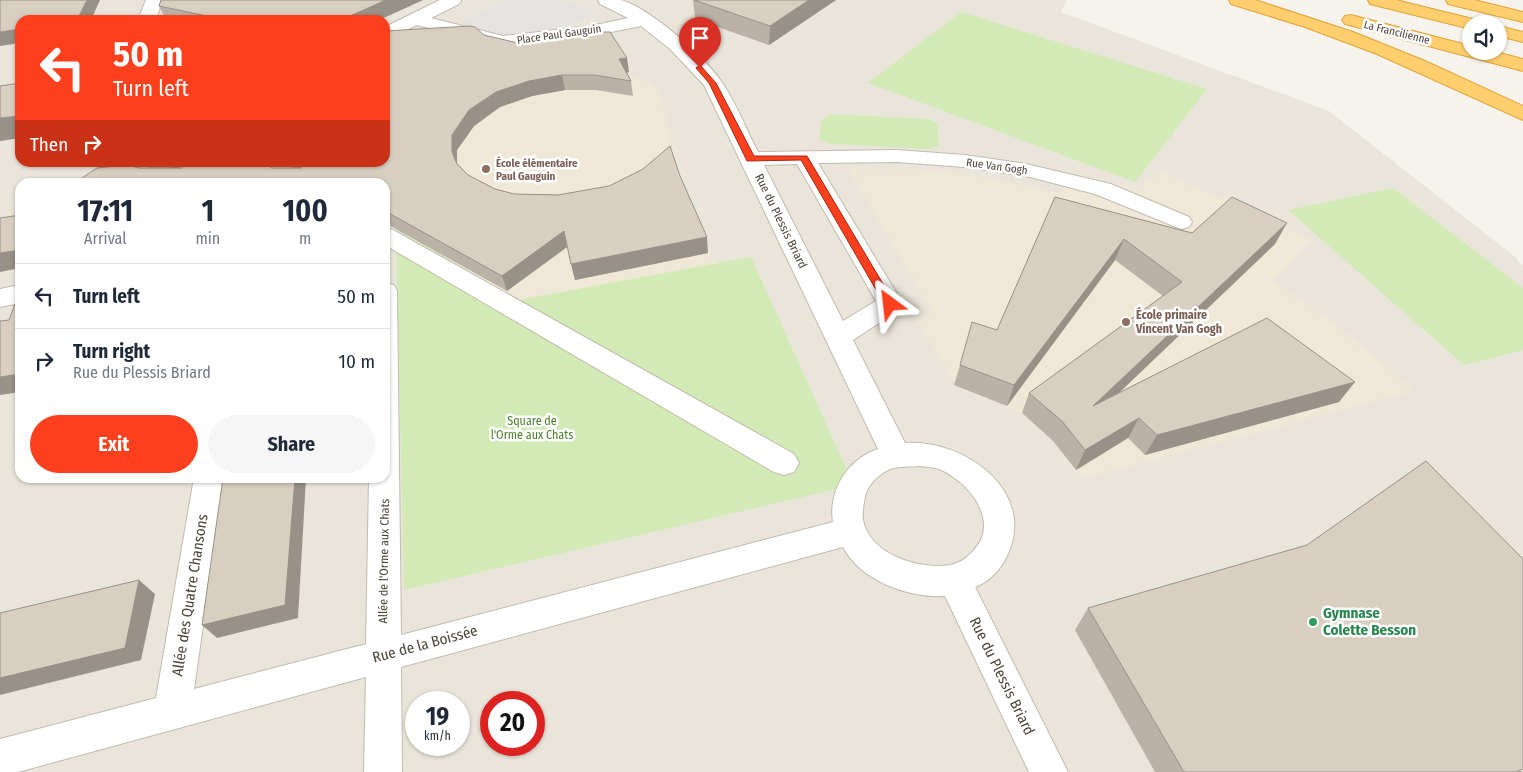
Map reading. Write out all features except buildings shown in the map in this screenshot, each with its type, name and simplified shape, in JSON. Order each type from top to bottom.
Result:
[{"type":"highway","points":[[1237,0],[1296,17],[1360,39],[1463,83],[1523,114]]},
{"type":"highway","name":"La Francilienne","points":[[1272,0],[1523,65]]},
{"type":"highway","points":[[1376,0],[1462,22]]},
{"type":"highway","points":[[1454,0],[1523,17]]},
{"type":"highway","points":[[1507,33],[1523,37]]},
{"type":"street","points":[[149,15],[154,0]]},
{"type":"street","points":[[390,31],[453,0]]},
{"type":"street","name":"Rue du Plessis Briard","points":[[606,0],[662,32],[687,53],[712,83],[896,456]]},
{"type":"street","name":"Place Paul Gauguin","points":[[415,18],[503,41],[591,31],[644,20]]},
{"type":"street","name":"Rue Van Gogh","points":[[750,159],[897,156],[965,161],[1026,170],[1103,189],[1181,222]]},
{"type":"street","points":[[804,157],[890,304],[838,337]]},
{"type":"street","points":[[390,238],[784,462]]},
{"type":"street","points":[[0,298],[15,295]]},
{"type":"street","points":[[920,454],[944,458],[967,470],[985,487],[997,508],[999,530],[993,552],[978,569],[954,580],[930,583],[904,578],[881,567],[862,550],[851,531],[847,514],[848,498],[855,483],[865,470],[879,461],[896,456],[920,454]]},
{"type":"street","name":"Allée des Quatre Chansons","points":[[172,712],[208,483]]},
{"type":"street","name":"Allée de l'Orme aux Chats","points":[[383,772],[385,483]]},
{"type":"street","name":"Rue de la Boissée","points":[[0,758],[851,531]]},
{"type":"street","name":"Rue du Plessis Briard","points":[[954,580],[1049,772]]},
{"type":"shaded area","points":[[0,0],[1067,0],[1061,12],[1329,111],[1514,256],[1523,266],[1523,772],[0,772]]},
{"type":"shaded area","points":[[504,0],[557,0],[593,12],[558,33],[507,39],[462,23]]},
{"type":"shaded area","name":"École élémentaire Paul Gauguin","points":[[611,45],[630,75],[652,84],[660,94],[669,131],[670,157],[682,192],[715,264],[519,300],[390,225],[390,178],[385,178],[385,167],[390,167],[390,159]]},
{"type":"shaded area","name":"École primaire Vincent Van Gogh","points":[[909,168],[984,177],[1061,194],[1069,170],[1111,183],[1131,186],[1143,183],[1161,171],[1312,240],[1273,281],[1338,326],[1414,391],[1086,478],[1076,470],[1053,441],[1024,416],[1001,403],[954,385],[955,383],[916,318],[933,312],[848,169]]},
{"type":"green space","points":[[961,12],[1207,89],[1135,182],[868,83]]},
{"type":"green space","points":[[830,114],[929,119],[937,123],[939,146],[929,149],[831,144],[820,140],[821,122]]},
{"type":"green space","points":[[1393,188],[1523,288],[1523,350],[1464,365],[1288,210]]},
{"type":"green space","name":"Square de l'Orme aux Chats","points":[[396,229],[519,300],[751,257],[846,468],[837,489],[404,590]]},
{"type":"place","name":"École élémentaire Paul Gauguin","points":[[486,169]]},
{"type":"place","name":"École primaire Vincent Van Gogh","points":[[1126,322]]},
{"type":"place","name":"Gymnase Colette Besson","points":[[1313,622]]},
{"type":"route","points":[[700,68],[712,83],[750,159],[804,157],[890,304]]}]
